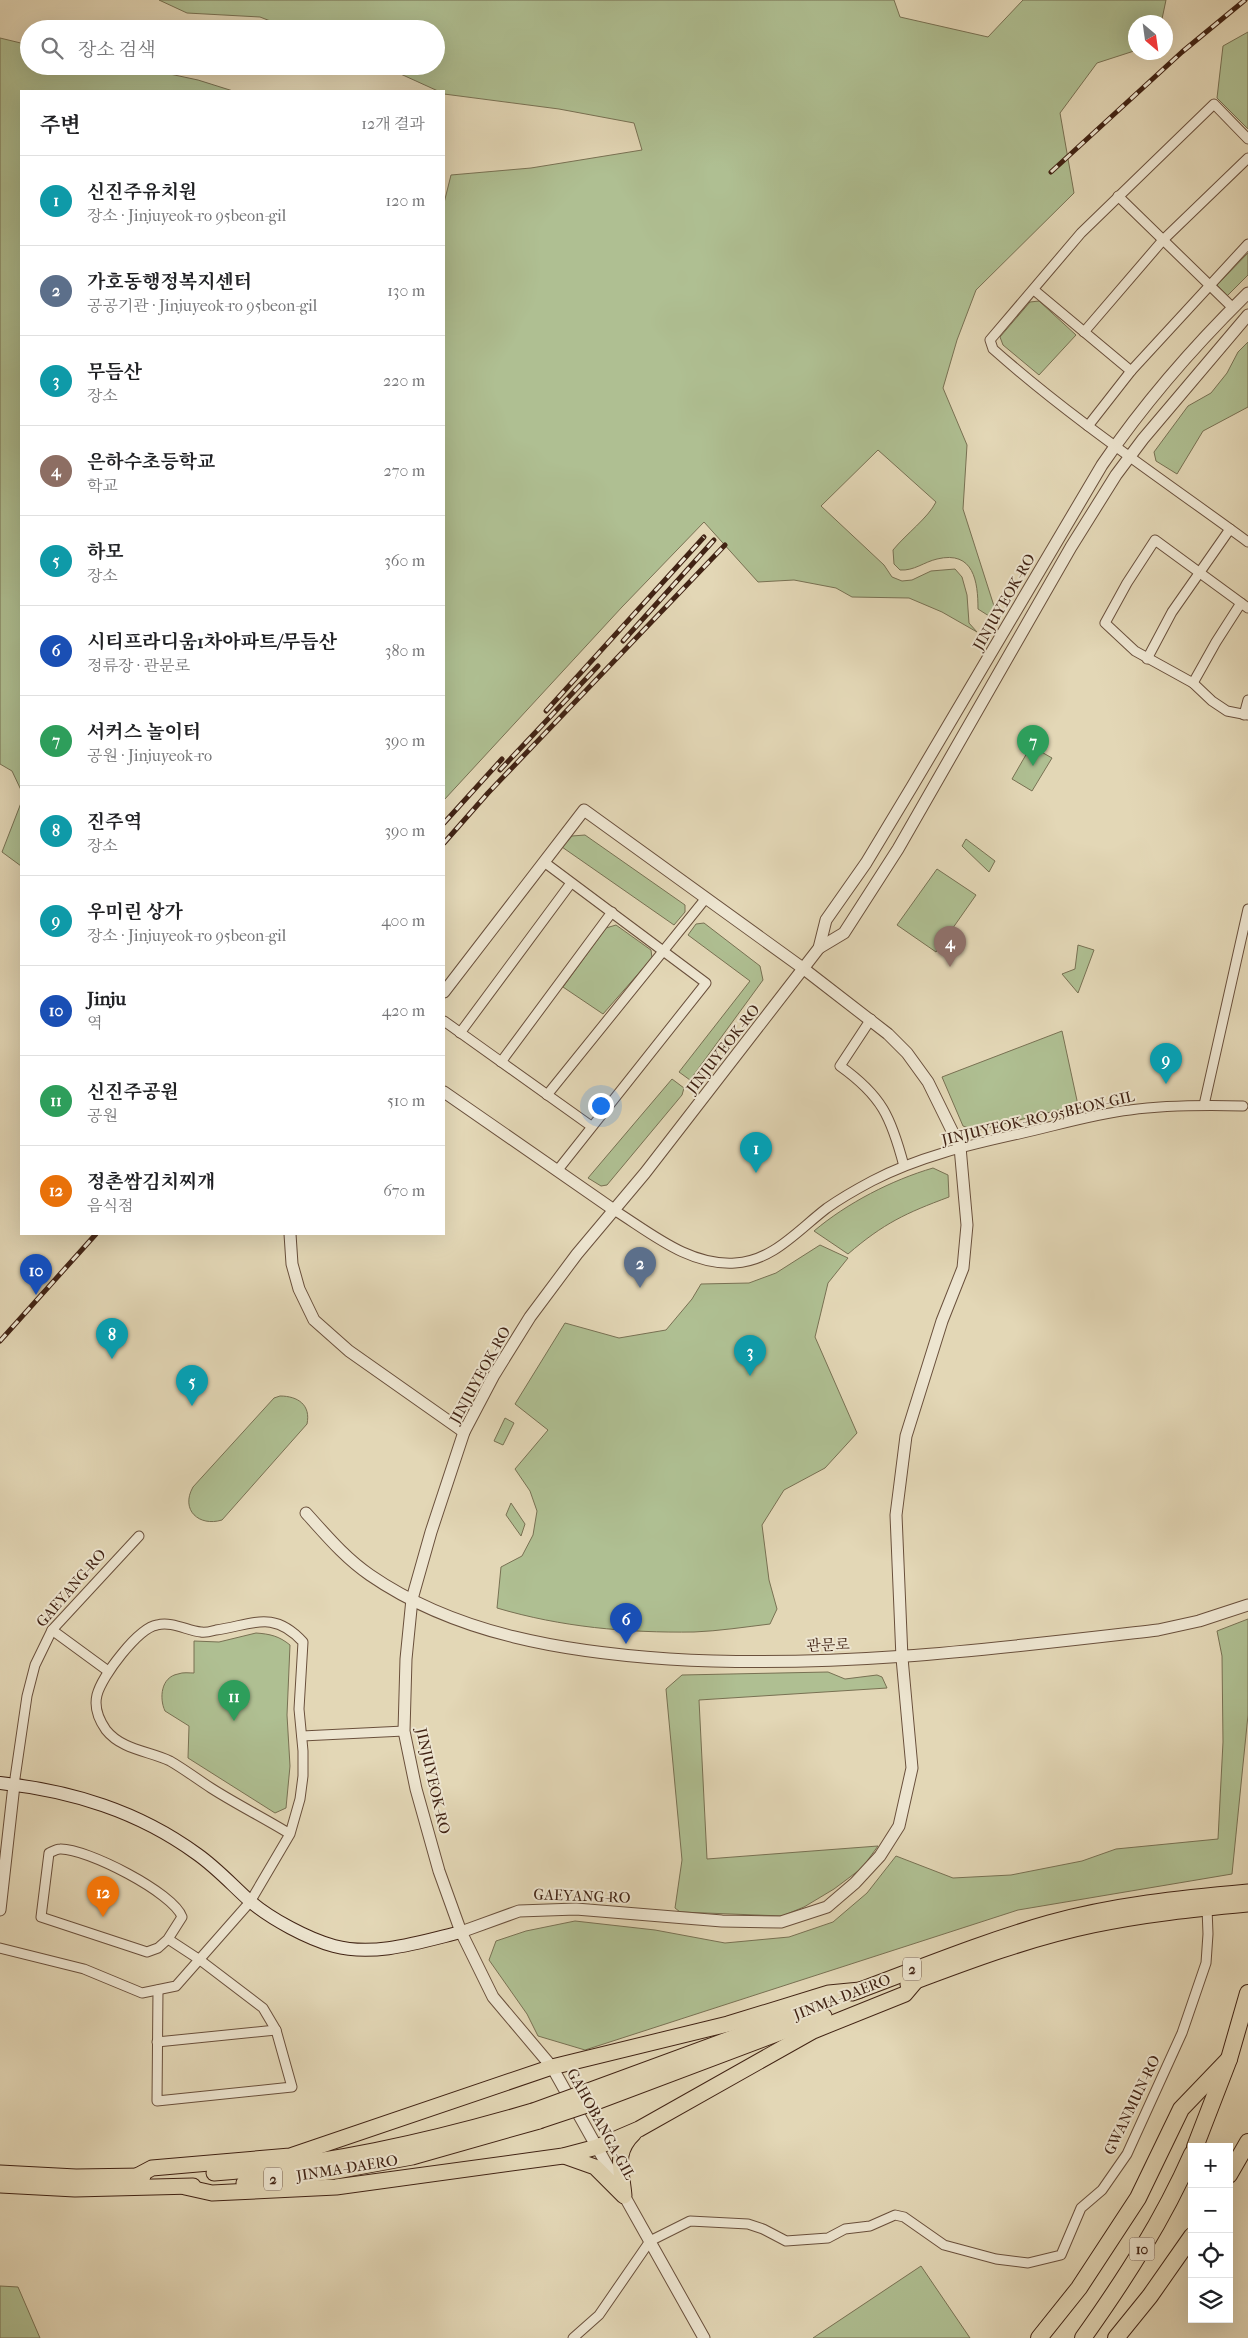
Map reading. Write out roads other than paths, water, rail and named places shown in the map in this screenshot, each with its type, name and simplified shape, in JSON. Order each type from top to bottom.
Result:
[{"type":"highway","name":"JINMA-DAERO","points":[[592,2096],[984,1943],[1050,1923],[1137,1904],[1248,1892]]},
{"type":"highway","name":"JINMA-DAERO","points":[[592,2096],[988,1954],[1061,1933],[1139,1916],[1248,1904]]},
{"type":"highway","points":[[185,2187],[212,2194],[336,2187],[563,2156],[597,2147],[639,2129],[813,2031],[906,1994],[916,1981]]},
{"type":"highway","points":[[135,2177],[152,2168],[290,2156],[552,2067],[728,2024],[829,1994],[860,1990]]},
{"type":"highway","points":[[1197,2143],[1230,2059],[1248,1993]]},
{"type":"highway","points":[[1038,2338],[1080,2288],[1138,2198],[1181,2109],[1230,2059]]},
{"type":"highway","name":"2","points":[[536,2116],[592,2096]]},
{"type":"highway","name":"JINMA-DAERO","points":[[0,2173],[76,2177],[135,2177],[239,2171],[334,2159],[409,2145],[536,2116]]},
{"type":"highway","name":"JINMA-DAERO","points":[[0,2185],[75,2189],[185,2187],[240,2183],[336,2171],[412,2157],[536,2116]]},
{"type":"highway","points":[[624,2196],[620,2156],[625,2142],[639,2129]]},
{"type":"highway","points":[[1233,2168],[1248,2142]]},
{"type":"highway","points":[[563,2156],[595,2167],[624,2196]]},
{"type":"highway","name":"10","points":[[1083,2338],[1117,2290],[1154,2230],[1188,2162]]},
{"type":"highway","name":"10","points":[[1116,2338],[1150,2296],[1188,2242]]},
{"type":"main road","name":"GAEYANG-RO","points":[[0,1783],[58,1791],[100,1803],[138,1817],[196,1853],[230,1880],[250,1902],[285,1925],[334,1946],[369,1950],[412,1944],[461,1932]]},
{"type":"street","points":[[1248,139],[1214,104],[1080,234],[990,340],[994,349],[1040,391],[1128,458],[1248,542]]},
{"type":"street","points":[[1084,332],[1163,240],[1248,158]]},
{"type":"street","points":[[1118,196],[1233,308]]},
{"type":"street","points":[[1088,426],[1131,371],[1248,244]]},
{"type":"street","points":[[1034,290],[1131,371]]},
{"type":"street","name":"JINJUYEOK-RO","points":[[461,1932],[439,1871],[416,1789],[404,1731],[406,1659],[412,1600],[431,1532],[464,1432],[494,1375],[530,1317],[614,1210],[646,1173],[819,948],[826,920],[866,862],[913,785],[1014,617],[1058,538],[1114,447],[1211,330],[1248,293]]},
{"type":"street","name":"JINJUYEOK-RO","points":[[819,948],[844,933],[898,849],[1071,547],[1128,458],[1248,315]]},
{"type":"street","points":[[1147,659],[1172,612],[1230,529]]},
{"type":"street","points":[[1193,683],[1216,642],[1245,606],[1155,540],[1126,583],[1105,623],[1147,659],[1193,683],[1212,701],[1227,711],[1246,715],[1248,700]]},
{"type":"street","name":"GAEYANG-RO","points":[[461,1932],[519,1910],[576,1909],[722,1921],[780,1922],[826,1907],[855,1883],[880,1856],[899,1826],[912,1768],[902,1658],[896,1515],[906,1436],[942,1321],[963,1268],[966,1225],[964,1177],[960,1147],[928,1082],[907,1053],[871,1019],[584,810],[544,862]]},
{"type":"street","points":[[445,991],[544,862],[706,983],[557,1171]]},
{"type":"street","points":[[460,1033],[571,883]]},
{"type":"street","points":[[548,1095],[706,898]]},
{"type":"street","points":[[1204,1105],[1248,909]]},
{"type":"street","points":[[501,1062],[612,912]]},
{"type":"street","points":[[871,1019],[840,1066],[863,1082],[880,1104],[895,1132],[904,1166]]},
{"type":"street","points":[[445,1022],[591,1126]]},
{"type":"street","points":[[445,1093],[614,1210]]},
{"type":"street","name":"JINJUYEOK-RO 95BEON-GIL","points":[[614,1210],[697,1260],[718,1264],[756,1261],[772,1252],[830,1206],[872,1181],[904,1166],[960,1147],[1128,1110],[1204,1105],[1243,1106]]},
{"type":"street","points":[[290,1235],[292,1264],[299,1289],[314,1320],[349,1351],[464,1432]]},
{"type":"street","points":[[306,1513],[349,1559],[382,1583],[412,1600]]},
{"type":"street","name":"GAEYANG-RO","points":[[14,1785],[27,1696],[35,1665],[52,1630],[139,1536]]},
{"type":"street","name":"관문로","points":[[412,1600],[473,1624],[520,1639],[592,1653],[720,1661],[902,1658],[1158,1630],[1199,1621],[1248,1605]]},
{"type":"street","points":[[0,1948],[84,1969],[142,1993],[176,1986],[250,1902],[290,1834],[300,1799],[303,1776],[299,1709],[303,1642],[283,1626],[272,1622],[256,1621],[229,1628],[201,1632],[185,1626],[157,1624],[143,1631],[108,1671],[97,1695],[96,1710],[102,1722],[113,1737],[131,1748],[174,1764],[290,1834]]},
{"type":"street","points":[[52,1630],[108,1671]]},
{"type":"street","points":[[302,1736],[404,1731]]},
{"type":"street","points":[[0,1910],[14,1785]]},
{"type":"street","points":[[58,1848],[84,1854],[138,1879],[179,1909],[182,1917],[168,1939],[158,1948],[147,1952],[41,1917],[49,1853],[58,1848]]},
{"type":"street","name":"GWANMUN-RO","points":[[650,2241],[690,2221],[748,2224],[763,2229],[786,2241],[828,2238],[845,2229],[870,2226],[895,2216],[904,2217],[944,2245],[977,2254],[1028,2263],[1061,2255],[1081,2208],[1102,2190],[1127,2154],[1182,2032],[1206,1963],[1207,1908]]},
{"type":"street","name":"GAHOBANGA-GIL","points":[[461,1932],[494,1997],[552,2067],[704,2338]]},
{"type":"street","points":[[158,1990],[157,2101],[292,2087],[276,2030],[264,2008],[200,1960],[168,1939]]},
{"type":"street","points":[[158,2042],[276,2030]]},
{"type":"street","points":[[573,2338],[599,2314],[650,2241]]},
{"type":"railway","points":[[1051,172],[1182,52],[1245,0]]},
{"type":"railway","points":[[546,711],[704,537]]},
{"type":"railway","points":[[623,641],[714,540]]},
{"type":"railway","points":[[445,842],[488,793],[725,545]]},
{"type":"railway","points":[[500,770],[598,666]]},
{"type":"railway","points":[[445,822],[502,759]]},
{"type":"railway","points":[[0,1341],[95,1235]]},
{"type":"place","name":"서커스 놀이터","points":[[1033,766]]},
{"type":"place","name":"은하수초등학교","points":[[950,967]]},
{"type":"place","name":"우미린 상가","points":[[1166,1084]]},
{"type":"place","name":"신진주유치원","points":[[756,1173]]},
{"type":"place","name":"가호동행정복지센터","points":[[640,1288]]},
{"type":"place","name":"Jinju","points":[[36,1295]]},
{"type":"place","name":"진주역","points":[[112,1359]]},
{"type":"place","name":"무듬산","points":[[750,1376]]},
{"type":"place","name":"하모","points":[[192,1406]]},
{"type":"place","name":"시티프라디움1차아파트/무듬산","points":[[626,1644]]},
{"type":"place","name":"신진주공원","points":[[234,1721]]},
{"type":"place","name":"정촌쌈김치찌개","points":[[103,1917]]}]
